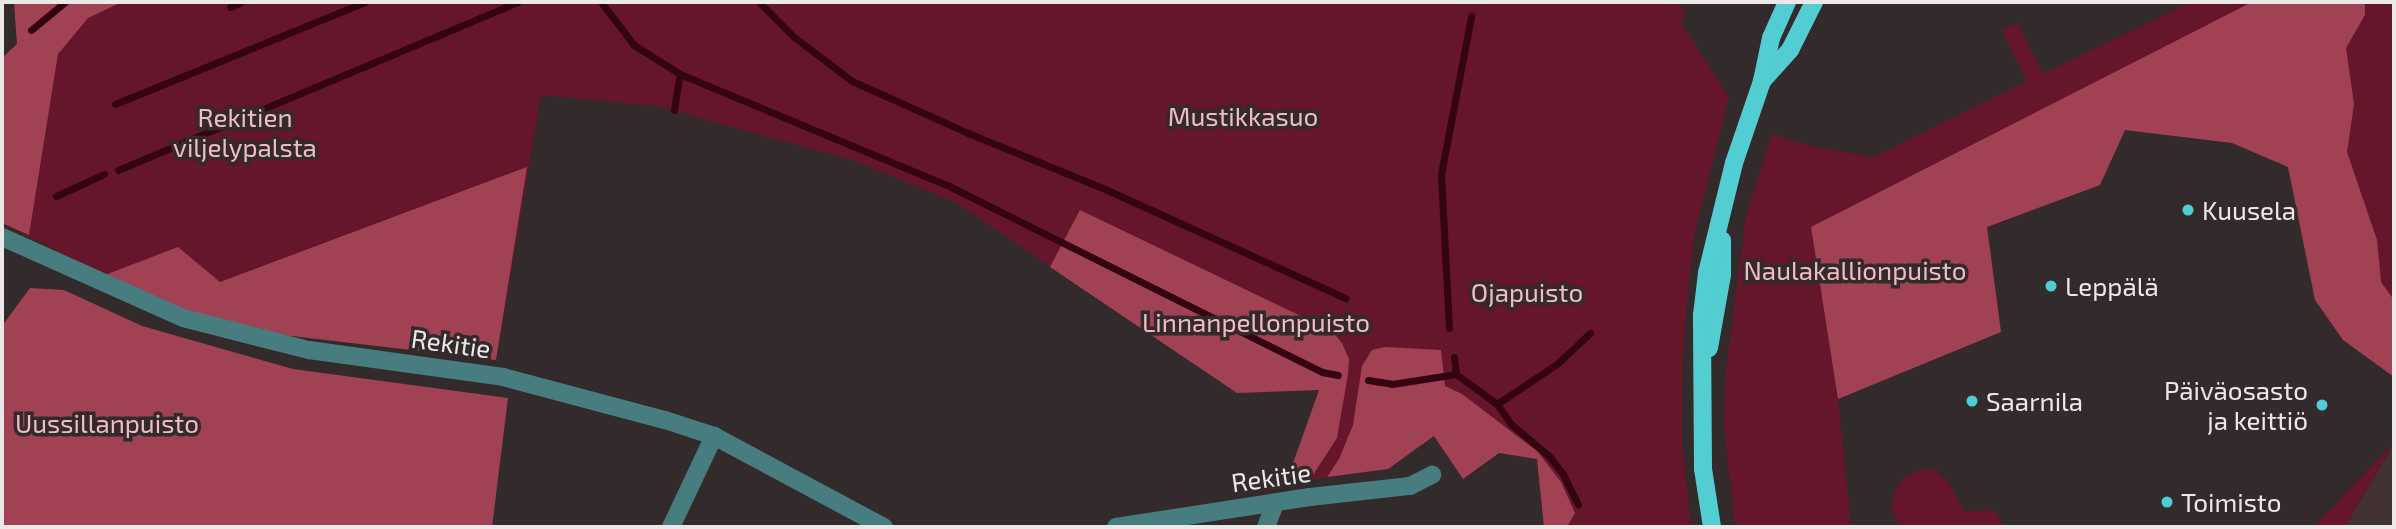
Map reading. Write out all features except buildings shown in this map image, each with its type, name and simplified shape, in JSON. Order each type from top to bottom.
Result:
[{"type":"main road","points":[[1712,527],[1703,469],[1703,375],[1722,275],[1723,205],[1762,81],[1771,38],[1787,2]]},
{"type":"main road","points":[[1762,81],[1790,50],[1814,2]]},
{"type":"street","name":"Rekitie","points":[[2,237],[183,318],[309,351],[468,370],[517,380],[714,436],[884,527]]},
{"type":"street","points":[[671,527],[714,436]]},
{"type":"street","name":"Rekitie","points":[[1116,527],[1410,486],[1432,475]]},
{"type":"street","points":[[1266,527],[1275,503]]},
{"type":"shaded area","points":[[2394,444],[2394,527],[2345,527]]},
{"type":"green space","points":[[14,2],[1670,2],[1686,9],[1681,22],[1729,98],[1695,231],[1687,300],[1682,371],[1682,442],[1691,527],[1544,527],[1537,459],[1499,453],[1463,479],[1434,436],[1388,469],[1286,483],[1319,390],[1237,393],[955,202],[855,161],[657,106],[541,95],[496,360],[105,275],[2,223],[2,58],[17,44]]},
{"type":"green space","points":[[14,2],[122,2],[88,18],[58,54],[29,235],[2,223],[2,58],[17,44]]},
{"type":"green space","name":"Naulakallionpuisto","points":[[2190,2],[2394,2],[2394,377],[2343,340],[2315,300],[2288,167],[2232,143],[2125,130],[2100,185],[1987,227],[2001,332],[1838,399],[1851,527],[1735,527],[1724,424],[1725,379],[1746,216],[1772,134],[1810,146],[1874,157],[2027,81],[2002,30],[2017,23],[2043,74]]},
{"type":"green space","points":[[2252,2],[2365,2],[2365,15],[2346,48],[2354,104],[2347,152],[2377,240],[2381,282],[2394,300],[2394,377],[2343,340],[2315,300],[2288,167],[2232,143],[2125,130],[2100,185],[1987,227],[2001,332],[1838,399],[1811,227]]},
{"type":"green space","points":[[527,167],[496,360],[283,335],[184,311],[105,275],[178,247],[220,282]]},
{"type":"green space","name":"Linnanpellonpuisto","points":[[1080,210],[1332,331],[1342,343],[1349,359],[1348,374],[1337,438],[1313,475],[1301,484],[1286,483],[1319,390],[1237,393],[1050,267]]},
{"type":"green space","name":"Uussillanpuisto","points":[[30,288],[64,290],[142,326],[293,369],[508,398],[492,527],[2,527],[2,326]]},
{"type":"green space","points":[[1385,347],[1441,350],[1445,386],[1462,394],[1538,452],[1561,482],[1575,513],[1567,527],[1544,527],[1537,459],[1499,453],[1463,479],[1434,436],[1388,469],[1327,477],[1339,459],[1353,425],[1362,366],[1372,350]]},
{"type":"green space","points":[[2394,443],[2345,527],[2313,527]]},
{"type":"green space","points":[[1919,470],[1935,470],[1949,483],[1965,512],[1994,510],[2005,527],[1899,527],[1891,507],[1896,488],[1904,478]]},
{"type":"waterway","points":[[31,30],[65,2]]},
{"type":"waterway","points":[[230,7],[241,2]]},
{"type":"waterway","points":[[115,104],[365,2]]},
{"type":"waterway","points":[[118,170],[518,2]]},
{"type":"waterway","points":[[601,2],[634,45],[680,74],[951,187],[1322,372],[1338,375]]},
{"type":"waterway","points":[[759,2],[794,37],[852,81],[968,133],[1105,189],[1345,298]]},
{"type":"waterway","points":[[1449,328],[1441,174],[1471,16]]},
{"type":"waterway","points":[[674,110],[680,74]]},
{"type":"waterway","points":[[56,196],[104,174]]},
{"type":"waterway","points":[[1497,404],[1558,363],[1590,333]]},
{"type":"waterway","points":[[1454,357],[1456,374],[1497,404],[1511,424],[1549,456],[1563,474],[1578,505]]},
{"type":"waterway","points":[[1368,380],[1392,384],[1456,374]]},
{"type":"place","name":"Kuusela","points":[[2188,210]]},
{"type":"place","name":"Leppälä","points":[[2051,286]]},
{"type":"place","name":"Saarnila","points":[[1972,401]]},
{"type":"place","name":"Päiväosasto ja keittiö","points":[[2322,405]]},
{"type":"place","name":"Toimisto","points":[[2167,502]]},
{"type":"park label","name":"Mustikkasuo","points":[[1243,116]]},
{"type":"park label","name":"Rekitien viljelypalsta","points":[[245,132]]},
{"type":"park label","name":"Ojapuisto","points":[[1527,292]]}]
